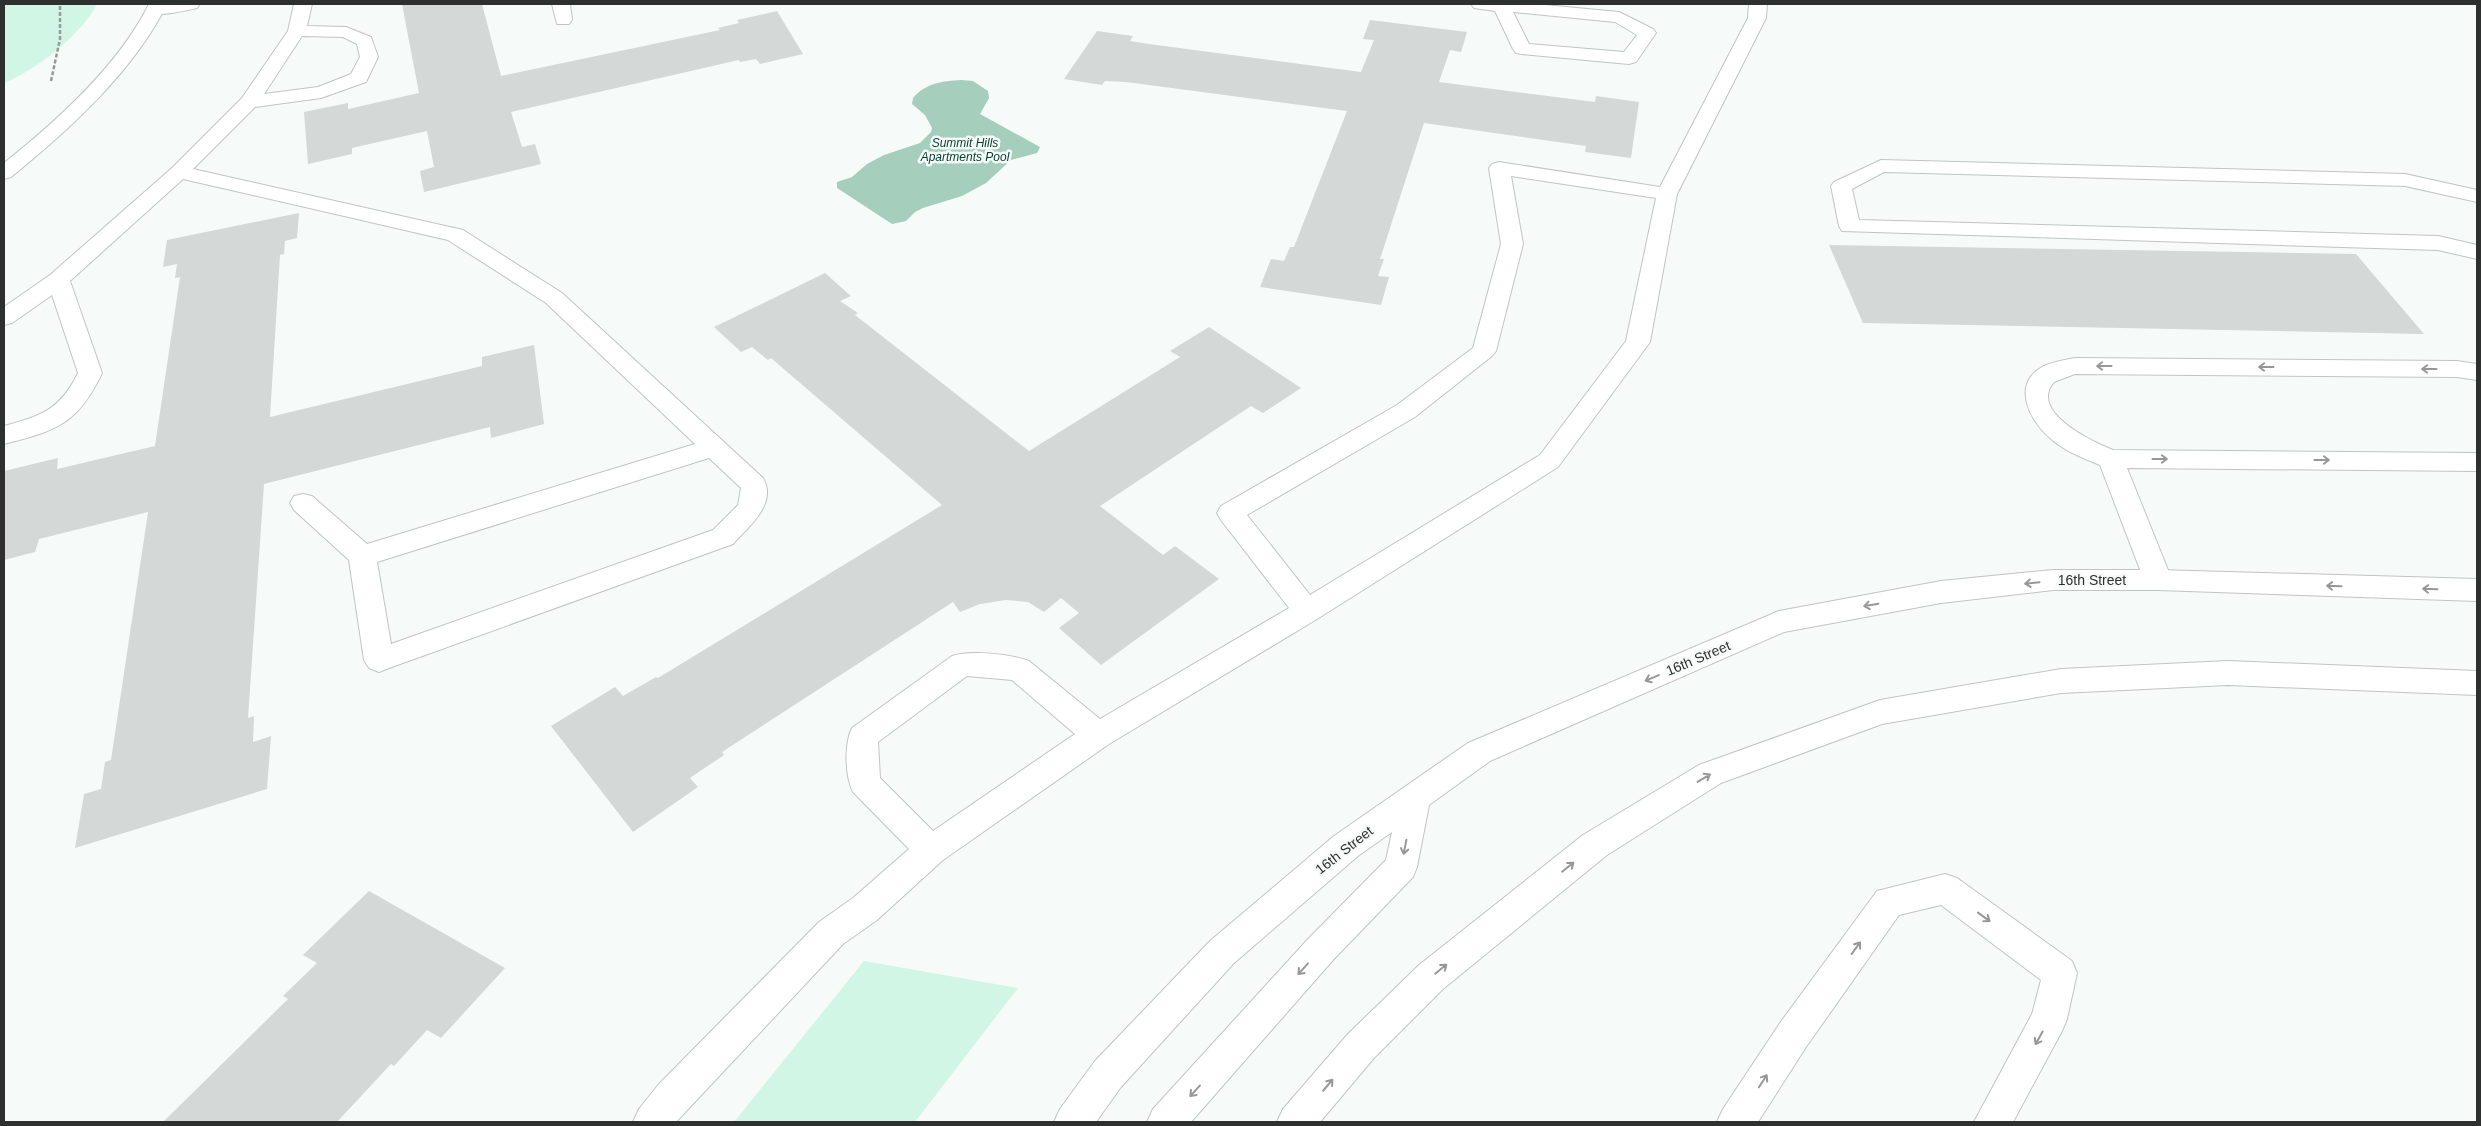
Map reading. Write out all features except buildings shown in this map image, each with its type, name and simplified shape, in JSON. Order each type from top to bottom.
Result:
[{"type":"main road","points":[[4,173],[49,138],[96,90],[132,45],[157,6],[191,4]]},
{"type":"main road","points":[[4,318],[58,280],[179,172],[248,102],[297,31],[303,4]]},
{"type":"main road","points":[[1480,4],[1501,5],[1618,17],[1647,33],[1629,58],[1522,49],[1501,5]]},
{"type":"main road","points":[[652,1122],[672,1097],[831,932],[865,909],[931,850],[1098,734],[1307,611],[1549,461],[1638,342],[1667,194],[1757,18],[1758,4]]},
{"type":"main road","points":[[248,102],[321,92],[359,78],[369,57],[364,40],[346,32],[297,31]]},
{"type":"main road","points":[[2477,196],[2405,180],[1881,166],[1842,186],[1850,226],[2438,243],[2477,252]]},
{"type":"main road","points":[[1307,611],[1230,513],[1406,411],[1484,351],[1512,244],[1499,168],[1667,194]]},
{"type":"main road","points":[[179,172],[455,235],[554,298],[712,448],[754,485],[751,508],[723,537],[379,660],[362,556],[303,503]]},
{"type":"main road","points":[[4,435],[38,425],[67,412],[81,396],[90,373],[58,280]]},
{"type":"main road","points":[[2477,372],[2457,369],[2075,366],[2056,370],[2043,379],[2037,391],[2038,406],[2048,422],[2064,437],[2086,450],[2111,459],[2477,462]]},
{"type":"main road","points":[[362,556],[712,448]]},
{"type":"main road","points":[[2111,459],[2158,580]]},
{"type":"main road","name":"16th Street","points":[[1073,1122],[1108,1074],[1222,952],[1346,846],[1479,752],[1779,622],[1942,592],[2053,580],[2158,580],[2477,590]]},
{"type":"main road","points":[[931,850],[864,783],[863,737],[962,664],[1019,669],[1098,734]]},
{"type":"main road","points":[[1296,1122],[1361,1046],[1431,978],[1595,845],[1710,774],[1880,712],[2061,681],[2228,673],[2477,683]]},
{"type":"main road","points":[[1166,1122],[1321,949],[1401,867],[1414,799]]},
{"type":"main road","points":[[1736,1122],[1793,1035],[1889,902],[1945,888],[2060,973],[2050,1019],[1993,1122]]},
{"type":"path","points":[[51,83],[60,39],[60,4]]},
{"type":"shaded area","points":[[4,4],[97,4],[81,27],[57,50],[30,69],[4,83]]},
{"type":"shaded area","points":[[864,961],[1018,988],[915,1122],[734,1122]]},
{"type":"water","name":"Summit Hills Apartments Pool","points":[[947,81],[973,81],[988,91],[989,98],[980,114],[1040,147],[1037,153],[1011,160],[986,183],[962,196],[923,208],[915,212],[906,221],[892,224],[837,188],[837,182],[852,177],[867,164],[884,155],[920,143],[931,132],[932,128],[925,115],[912,104],[913,98],[929,86]]}]
